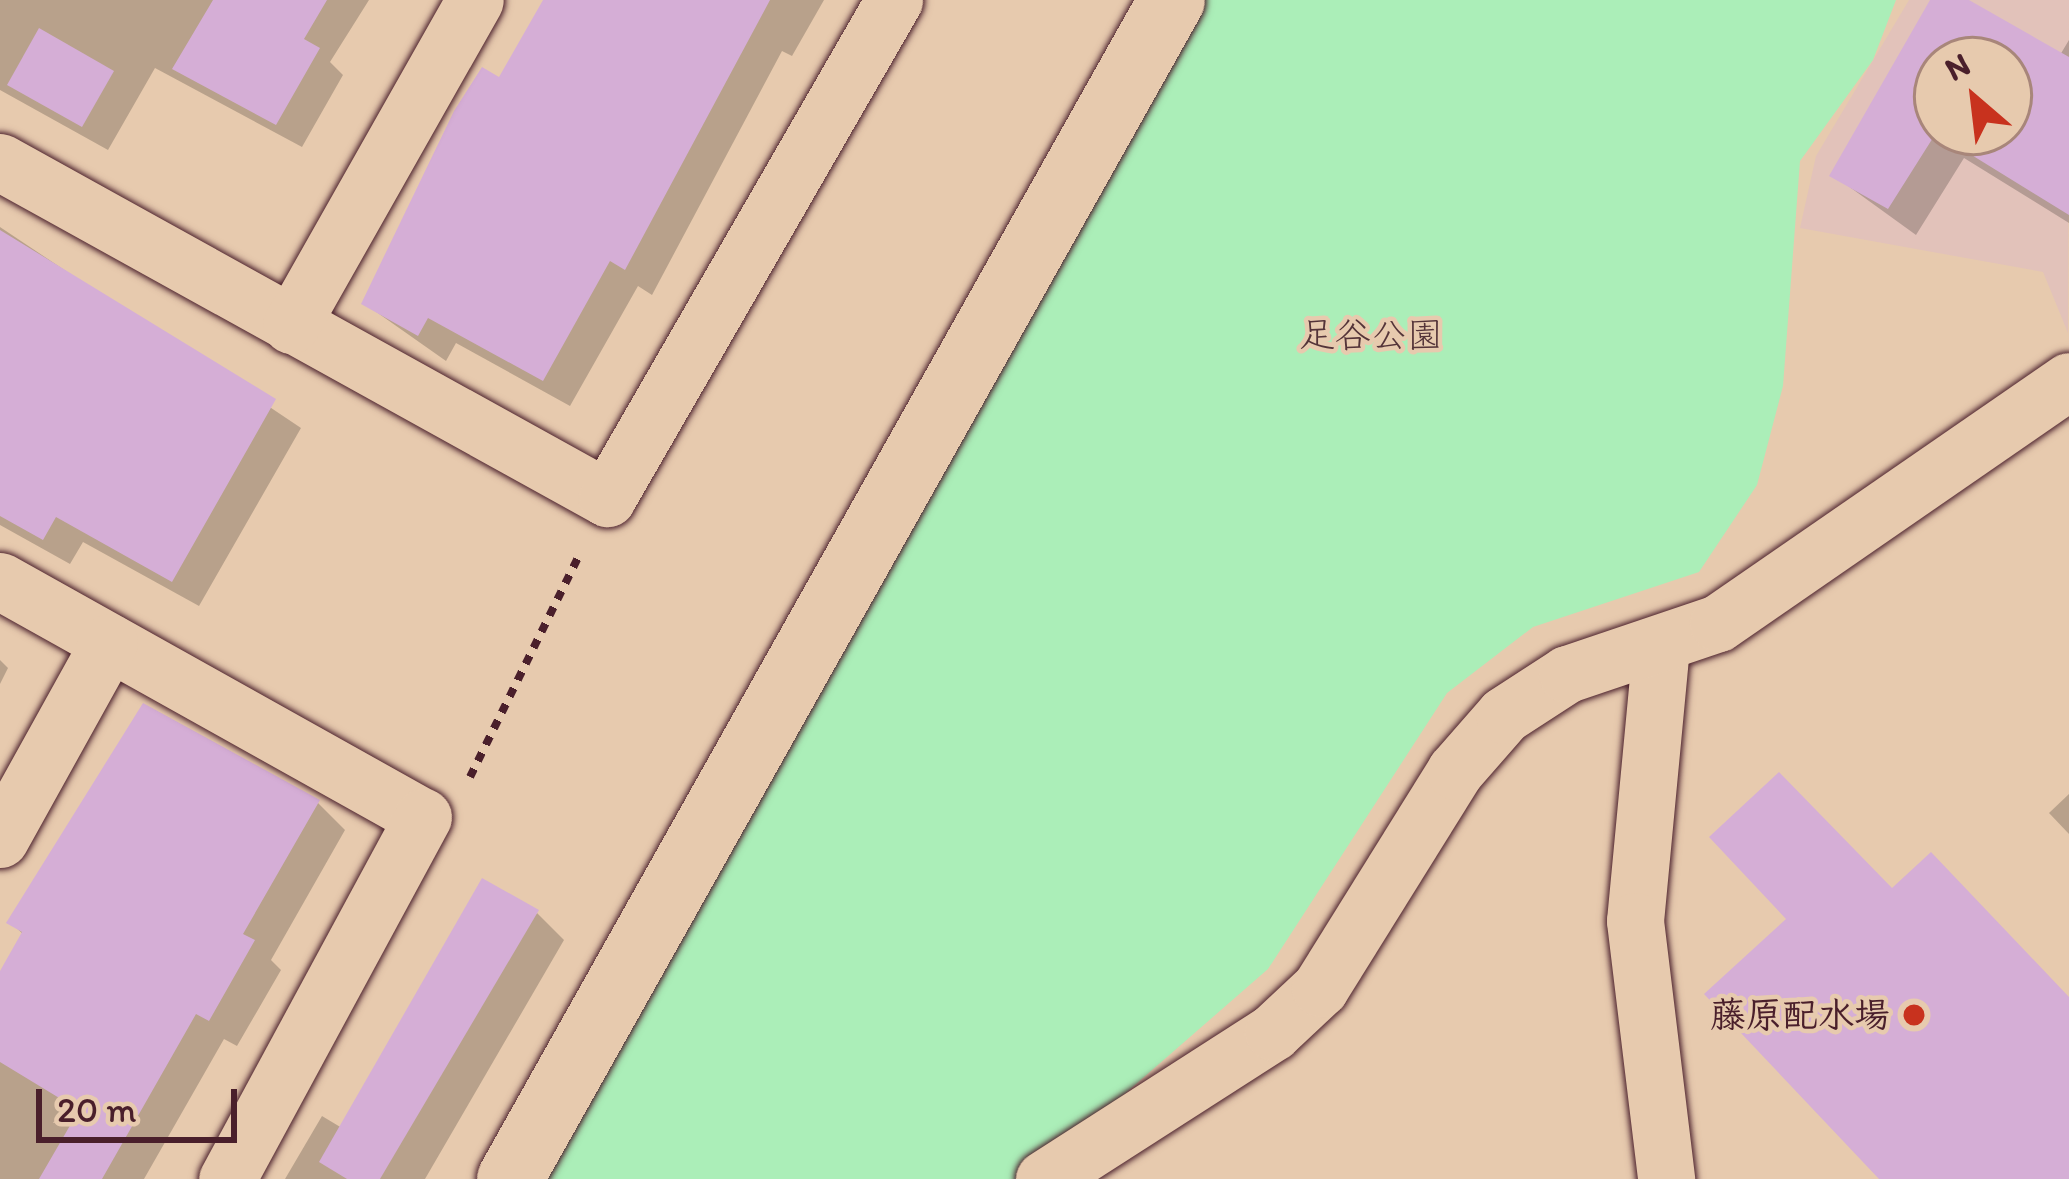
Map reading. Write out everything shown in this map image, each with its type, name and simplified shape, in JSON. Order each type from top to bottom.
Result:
[{"type":"street","points":[[291,326],[475,0]]},
{"type":"street","points":[[0,162],[607,498],[894,0]]},
{"type":"street","points":[[510,1179],[1172,0]]},
{"type":"street","points":[[1044,1179],[1273,1032],[1320,988],[1455,771],[1504,715],[1567,674],[1718,623],[2069,380]]},
{"type":"street","points":[[0,581],[423,817],[227,1179]]},
{"type":"street","points":[[0,838],[109,642]]},
{"type":"street","points":[[1661,646],[1635,921],[1666,1179]]},
{"type":"path","points":[[423,817],[464,788],[607,498]]},
{"type":"shaded area","points":[[1909,0],[2069,0],[2068,333],[2043,272],[1800,228],[1816,156]]},
{"type":"green space","name":"足谷公園","points":[[1171,0],[1896,0],[1873,60],[1800,161],[1783,386],[1757,485],[1699,572],[1533,627],[1447,693],[1268,969],[1027,1179],[511,1179]]},
{"type":"building","points":[[213,0],[327,0],[304,39],[320,48],[276,125],[172,69]]},
{"type":"building","points":[[543,0],[770,0],[625,270],[610,261],[543,381],[428,318],[418,336],[361,304],[454,111],[482,67],[499,77]]},
{"type":"building","points":[[1930,0],[1969,0],[2032,36],[1913,36],[1913,156],[1921,156],[1888,209],[1829,176]]},
{"type":"building","points":[[39,28],[114,71],[82,127],[7,85]]},
{"type":"building","points":[[2033,36],[2069,57],[2069,215],[1973,156],[2033,156]]},
{"type":"building","points":[[0,230],[276,399],[172,582],[56,517],[43,540],[0,516]]},
{"type":"building","points":[[143,703],[320,800],[243,934],[255,940],[209,1021],[196,1014],[102,1179],[39,1179],[79,1110],[0,1062],[0,971],[22,932],[6,923]]},
{"type":"building","name":"藤原配水場","points":[[1779,772],[1892,888],[1931,852],[2069,997],[2069,1179],[1879,1179],[1704,994],[1786,919],[1709,837]]},
{"type":"building","points":[[482,878],[539,910],[380,1179],[347,1179],[319,1162]]},
{"type":"place","name":"藤原配水場","points":[[1914,1015]]}]
